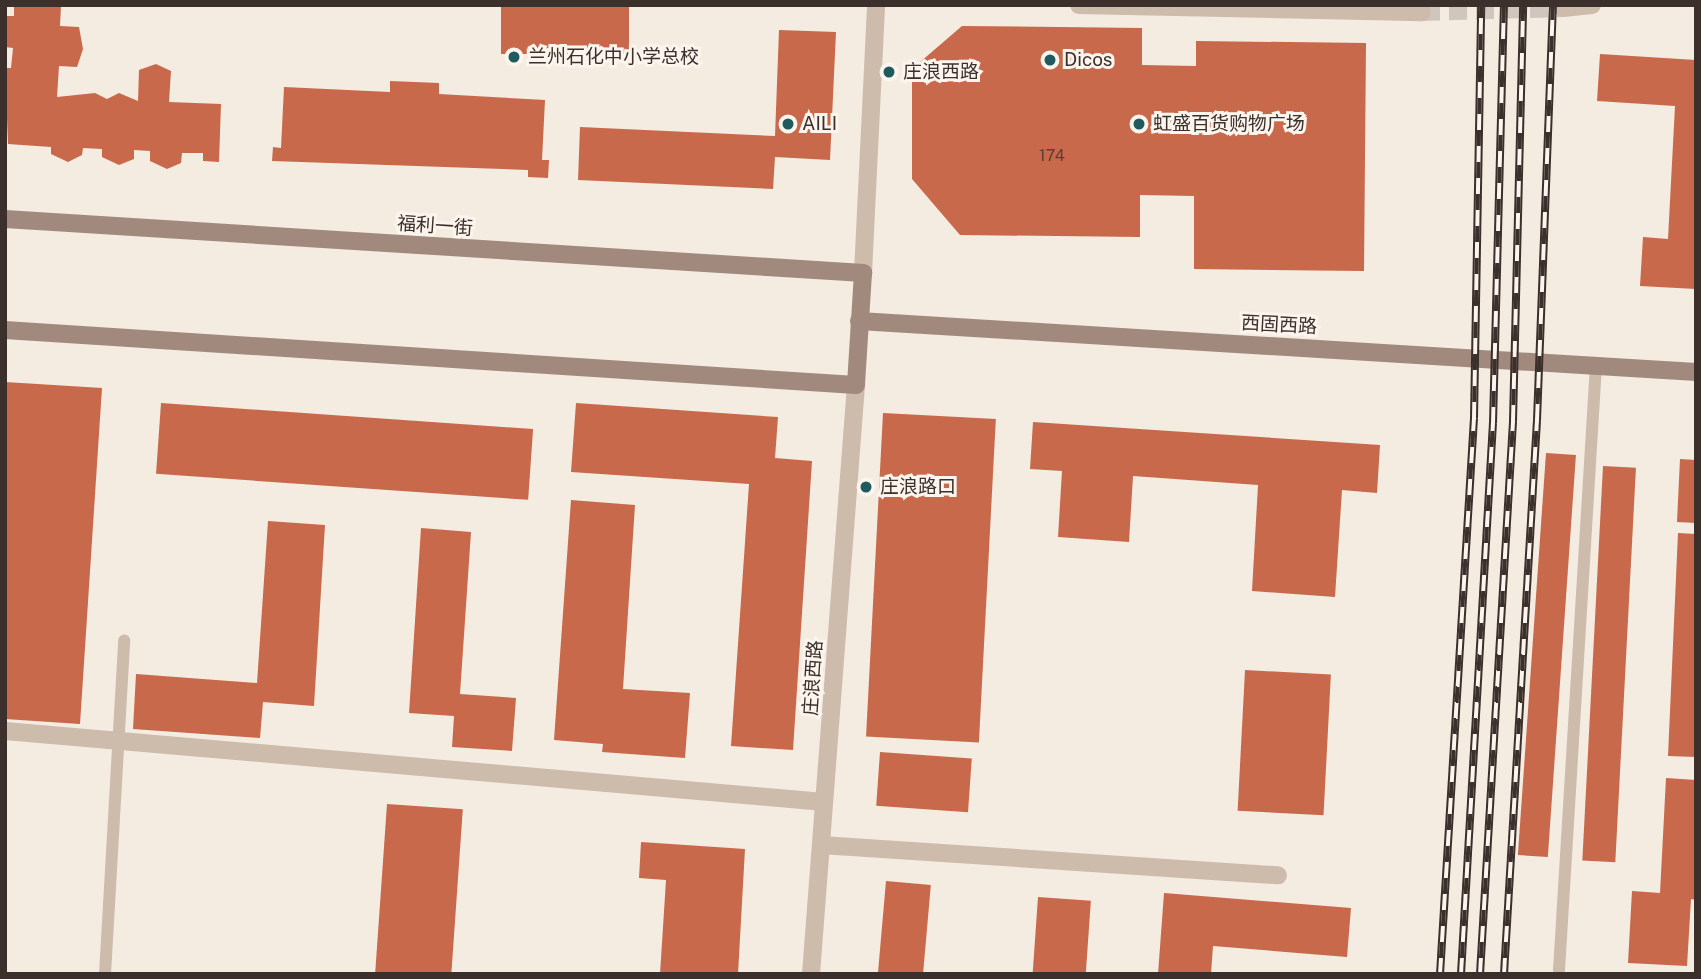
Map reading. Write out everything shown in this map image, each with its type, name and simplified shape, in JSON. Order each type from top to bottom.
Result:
[{"type":"main road","name":"福利一街","points":[[5,219],[863,273]]},
{"type":"main road","points":[[5,330],[856,385],[863,273]]},
{"type":"main road","name":"西固西路","points":[[859,321],[1696,372]]},
{"type":"street","points":[[863,273],[876,5]]},
{"type":"street","points":[[1079,5],[1422,12]]},
{"type":"street","points":[[1563,8],[1592,5]]},
{"type":"street","name":"庄浪西路","points":[[811,974],[856,385]]},
{"type":"street","points":[[5,731],[824,802]]},
{"type":"street","points":[[821,845],[1278,875]]},
{"type":"lane","points":[[1559,970],[1596,365]]},
{"type":"lane","points":[[105,974],[124,641]]},
{"type":"building","points":[[14,5],[61,5],[60,26],[79,27],[83,49],[77,67],[59,66],[57,97],[95,93],[107,99],[119,93],[138,101],[139,70],[156,64],[171,71],[169,102],[221,104],[219,162],[203,161],[203,153],[182,153],[181,163],[167,169],[150,161],[150,151],[134,150],[134,159],[119,165],[102,157],[102,149],[83,148],[82,155],[68,162],[51,154],[51,147],[8,144],[5,68],[11,68],[13,48],[5,47],[5,16],[14,16]]},
{"type":"building","points":[[501,5],[629,5],[629,54],[501,54]]},
{"type":"building","name":"虹盛百货购物广场","points":[[962,26],[1142,28],[1142,65],[1196,66],[1196,41],[1366,43],[1364,271],[1194,269],[1194,196],[1140,195],[1140,237],[960,235],[912,179],[912,69]]},
{"type":"building","points":[[779,30],[836,32],[830,160],[775,157],[773,189],[578,180],[580,127],[775,136]]},
{"type":"building","points":[[1600,54],[1696,60],[1696,289],[1640,286],[1643,237],[1668,239],[1675,106],[1597,101]]},
{"type":"building","points":[[390,81],[439,83],[439,94],[545,100],[542,160],[549,160],[548,178],[528,177],[528,170],[272,161],[273,147],[281,148],[284,87],[390,92]]},
{"type":"building","points":[[5,382],[102,388],[80,724],[5,719]]},
{"type":"building","points":[[161,403],[533,429],[528,500],[156,474]]},
{"type":"building","points":[[576,403],[778,417],[775,458],[812,461],[793,750],[731,746],[749,484],[571,472]]},
{"type":"building","points":[[883,413],[996,419],[979,742],[866,737]]},
{"type":"building","points":[[1033,422],[1380,445],[1377,493],[1342,490],[1335,597],[1252,591],[1258,485],[1133,476],[1129,542],[1058,537],[1062,471],[1030,469]]},
{"type":"building","points":[[1546,453],[1576,455],[1548,857],[1518,855]]},
{"type":"building","points":[[1680,459],[1696,460],[1696,523],[1677,522]]},
{"type":"building","points":[[1603,466],[1636,468],[1615,862],[1582,860]]},
{"type":"building","points":[[571,500],[635,505],[623,689],[690,693],[685,758],[602,752],[603,744],[554,740]]},
{"type":"building","points":[[268,521],[325,525],[314,706],[263,702],[260,738],[133,729],[136,674],[257,683]]},
{"type":"building","points":[[421,528],[471,532],[460,694],[516,698],[512,751],[452,747],[454,716],[409,713]]},
{"type":"building","points":[[1678,533],[1696,534],[1696,757],[1668,756]]},
{"type":"building","points":[[1245,670],[1331,675],[1324,815],[1238,811]]},
{"type":"building","points":[[880,752],[972,758],[968,812],[876,806]]},
{"type":"building","points":[[1666,778],[1696,780],[1696,900],[1691,899],[1687,966],[1628,963],[1632,891],[1660,893]]},
{"type":"building","points":[[387,804],[463,809],[451,974],[375,974]]},
{"type":"building","points":[[641,842],[745,849],[738,974],[660,974],[666,880],[639,878]]},
{"type":"building","points":[[886,881],[931,885],[923,974],[878,974]]},
{"type":"building","points":[[1164,893],[1351,908],[1347,957],[1213,946],[1211,974],[1158,974]]},
{"type":"building","points":[[1038,897],[1091,901],[1086,974],[1033,974]]},
{"type":"tunnel","points":[[1422,12],[1563,8]]},
{"type":"railway","points":[[1440,974],[1474,418],[1481,5]]},
{"type":"railway","points":[[1461,974],[1493,423],[1504,5]]},
{"type":"railway","points":[[1480,974],[1513,421],[1523,5]]},
{"type":"railway","points":[[1504,974],[1537,420],[1553,5]]},
{"type":"place","name":"兰州石化中小学总校","points":[[514,57]]},
{"type":"place","name":"Dicos","points":[[1050,60]]},
{"type":"place","name":"庄浪西路","points":[[889,72]]},
{"type":"place","name":"AILI","points":[[788,124]]},
{"type":"place","name":"虹盛百货购物广场","points":[[1139,124]]},
{"type":"place","name":"庄浪路口","points":[[866,487]]}]
